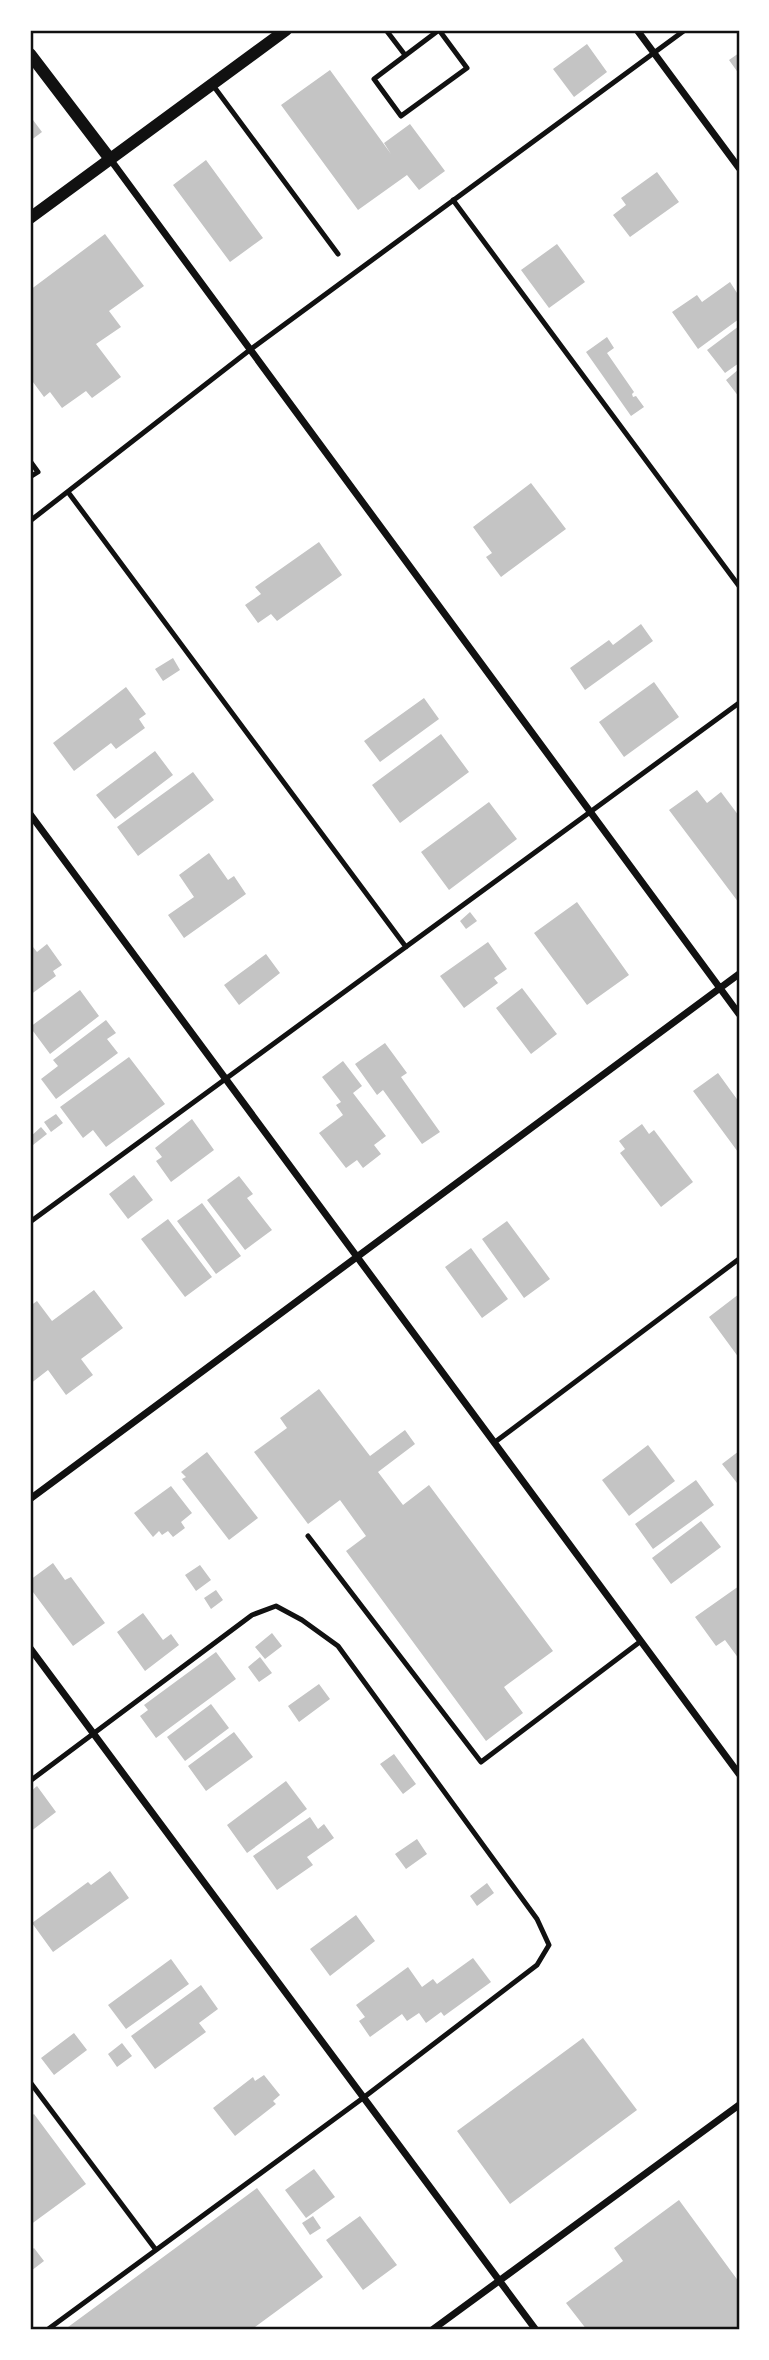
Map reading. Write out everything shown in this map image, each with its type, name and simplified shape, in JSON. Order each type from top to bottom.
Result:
[{"type":"street","points":[[30,218],[286,30]]},
{"type":"street","points":[[637,30],[739,168]]},
{"type":"street","points":[[30,54],[251,349],[739,1014]]},
{"type":"street","points":[[30,814],[739,1774]]},
{"type":"street","points":[[30,1499],[739,974]]},
{"type":"street","points":[[30,1648],[536,2330]]},
{"type":"street","points":[[432,2330],[739,2105]]},
{"type":"lane","points":[[386,30],[405,55]]},
{"type":"lane","points":[[439,30],[467,68],[401,116],[374,79],[405,55],[439,30]]},
{"type":"lane","points":[[30,521],[251,349],[685,30]]},
{"type":"lane","points":[[212,84],[338,254]]},
{"type":"lane","points":[[453,200],[739,586]]},
{"type":"lane","points":[[30,461],[38,471],[30,477]]},
{"type":"lane","points":[[68,492],[406,947]]},
{"type":"lane","points":[[30,1222],[739,703]]},
{"type":"lane","points":[[495,1442],[739,1259]]},
{"type":"lane","points":[[308,1536],[481,1762],[641,1641]]},
{"type":"lane","points":[[30,1781],[253,1615],[276,1606],[302,1620],[338,1646],[537,1919],[549,1945],[537,1965],[363,2098],[47,2330]]},
{"type":"lane","points":[[30,2082],[156,2250]]},
{"type":"building","points":[[587,44],[607,72],[574,97],[553,69]]},
{"type":"building","points":[[739,53],[739,74],[729,60]]},
{"type":"building","points":[[330,70],[391,154],[384,143],[410,124],[445,171],[419,190],[407,175],[358,210],[281,105]]},
{"type":"building","points":[[30,116],[42,132],[30,141]]},
{"type":"building","points":[[206,160],[263,238],[230,262],[173,185]]},
{"type":"building","points":[[657,172],[679,202],[630,237],[613,215],[626,205],[621,198]]},
{"type":"building","points":[[105,234],[144,286],[109,311],[121,327],[96,344],[121,377],[92,398],[86,391],[62,408],[50,392],[44,397],[30,378],[30,290]]},
{"type":"building","points":[[557,244],[585,282],[549,308],[521,270]]},
{"type":"building","points":[[730,282],[739,296],[739,319],[698,349],[672,312],[697,295],[702,302]]},
{"type":"building","points":[[739,326],[739,363],[725,373],[707,350]]},
{"type":"building","points":[[607,337],[614,348],[607,353],[634,392],[633,397],[636,396],[644,407],[631,416],[586,352]]},
{"type":"building","points":[[739,369],[739,397],[726,380]]},
{"type":"building","points":[[531,483],[566,529],[501,577],[486,557],[492,553],[473,527]]},
{"type":"building","points":[[319,542],[342,575],[277,621],[271,614],[258,623],[245,605],[261,594],[255,587]]},
{"type":"building","points":[[641,624],[653,641],[585,690],[570,668],[609,640],[613,645]]},
{"type":"building","points":[[173,658],[180,670],[163,681],[155,669]]},
{"type":"building","points":[[654,682],[679,717],[624,757],[599,722]]},
{"type":"building","points":[[126,687],[146,714],[139,719],[145,728],[116,749],[111,743],[74,771],[53,743]]},
{"type":"building","points":[[424,698],[439,719],[380,762],[364,741]]},
{"type":"building","points":[[441,734],[469,772],[400,823],[372,785]]},
{"type":"building","points":[[155,751],[173,775],[115,819],[96,795]]},
{"type":"building","points":[[193,772],[214,800],[138,856],[117,827]]},
{"type":"building","points":[[697,790],[707,803],[721,792],[739,816],[739,903],[669,810]]},
{"type":"building","points":[[489,802],[517,839],[449,890],[421,852]]},
{"type":"building","points":[[209,853],[228,880],[234,876],[246,894],[184,938],[168,915],[194,897],[179,875]]},
{"type":"building","points":[[577,902],[629,975],[587,1005],[534,933]]},
{"type":"building","points":[[470,912],[477,921],[466,929],[460,921]]},
{"type":"building","points":[[488,942],[507,969],[494,978],[498,983],[464,1008],[440,976]]},
{"type":"building","points":[[47,944],[62,965],[53,971],[56,976],[30,995],[30,949],[33,947],[37,952]]},
{"type":"building","points":[[266,954],[280,973],[239,1005],[224,985]]},
{"type":"building","points":[[522,988],[557,1034],[531,1054],[496,1008]]},
{"type":"building","points":[[80,990],[99,1016],[50,1054],[30,1027]]},
{"type":"building","points":[[106,1020],[116,1033],[107,1039],[118,1053],[56,1099],[41,1079],[58,1066],[53,1060]]},
{"type":"building","points":[[385,1043],[407,1073],[401,1077],[440,1132],[422,1144],[383,1090],[377,1095],[355,1064]]},
{"type":"building","points":[[129,1057],[165,1104],[106,1147],[93,1130],[83,1138],[60,1107]]},
{"type":"building","points":[[343,1061],[362,1086],[353,1093],[386,1136],[374,1145],[381,1154],[363,1168],[357,1160],[346,1168],[319,1133],[343,1115],[336,1105],[341,1102],[322,1077]]},
{"type":"building","points":[[718,1073],[739,1102],[738,1152],[693,1091]]},
{"type":"building","points":[[56,1114],[63,1123],[51,1132],[44,1122]]},
{"type":"building","points":[[192,1119],[214,1150],[171,1182],[156,1161],[162,1157],[155,1148]]},
{"type":"building","points":[[642,1124],[649,1134],[654,1130],[693,1182],[661,1207],[620,1153],[625,1149],[619,1141]]},
{"type":"building","points":[[41,1127],[47,1134],[33,1145],[30,1137]]},
{"type":"building","points":[[134,1175],[153,1200],[128,1219],[109,1194]]},
{"type":"building","points":[[239,1176],[253,1194],[247,1198],[272,1230],[245,1250],[207,1200]]},
{"type":"building","points":[[202,1203],[241,1256],[216,1274],[177,1221]]},
{"type":"building","points":[[168,1219],[212,1277],[185,1297],[141,1239]]},
{"type":"building","points":[[507,1221],[550,1279],[524,1298],[482,1239]]},
{"type":"building","points":[[471,1248],[508,1299],[482,1318],[445,1267]]},
{"type":"building","points":[[94,1290],[123,1328],[81,1359],[93,1375],[66,1395],[48,1370],[30,1384],[30,1306],[37,1301],[52,1321]]},
{"type":"building","points":[[739,1294],[739,1358],[709,1317]]},
{"type":"building","points":[[319,1389],[370,1456],[405,1430],[415,1444],[378,1472],[403,1505],[429,1485],[553,1651],[504,1687],[523,1713],[486,1741],[346,1551],[366,1536],[340,1500],[308,1524],[254,1452],[287,1428],[280,1418]]},
{"type":"building","points":[[648,1445],[675,1481],[629,1516],[602,1480]]},
{"type":"building","points":[[739,1451],[739,1481],[737,1483],[722,1464]]},
{"type":"building","points":[[207,1452],[258,1518],[229,1540],[182,1479],[186,1477],[181,1472]]},
{"type":"building","points":[[696,1480],[714,1505],[653,1549],[635,1524]]},
{"type":"building","points":[[171,1486],[192,1513],[181,1522],[185,1528],[173,1537],[168,1531],[162,1535],[159,1531],[153,1537],[134,1513]]},
{"type":"building","points":[[701,1521],[721,1547],[671,1584],[652,1558]]},
{"type":"building","points":[[53,1563],[65,1580],[71,1577],[105,1623],[73,1646],[30,1588],[30,1580]]},
{"type":"building","points":[[200,1565],[211,1580],[196,1591],[185,1575]]},
{"type":"building","points":[[739,1586],[739,1659],[725,1640],[716,1646],[695,1617]]},
{"type":"building","points":[[216,1590],[223,1600],[211,1609],[204,1598]]},
{"type":"building","points":[[143,1613],[163,1640],[171,1634],[179,1645],[145,1671],[117,1632]]},
{"type":"building","points":[[272,1633],[282,1646],[265,1659],[255,1647]]},
{"type":"building","points":[[216,1652],[236,1679],[156,1738],[140,1716],[148,1710],[144,1705]]},
{"type":"building","points":[[260,1657],[272,1673],[259,1682],[248,1667]]},
{"type":"building","points":[[319,1684],[330,1699],[299,1722],[288,1706]]},
{"type":"building","points":[[211,1704],[229,1728],[185,1761],[167,1737]]},
{"type":"building","points":[[234,1732],[253,1757],[206,1791],[188,1766]]},
{"type":"building","points":[[394,1754],[416,1784],[403,1794],[380,1764]]},
{"type":"building","points":[[286,1781],[307,1809],[247,1853],[227,1825]]},
{"type":"building","points":[[37,1786],[56,1812],[30,1832],[30,1792]]},
{"type":"building","points":[[310,1817],[318,1829],[324,1824],[334,1838],[307,1857],[313,1865],[277,1890],[253,1856]]},
{"type":"building","points":[[417,1839],[427,1854],[406,1869],[395,1854]]},
{"type":"building","points":[[110,1871],[129,1898],[53,1952],[32,1923],[88,1882],[91,1885]]},
{"type":"building","points":[[487,1883],[494,1893],[477,1906],[470,1896]]},
{"type":"building","points":[[356,1915],[375,1941],[330,1976],[310,1949]]},
{"type":"building","points":[[473,1958],[491,1982],[444,2016],[441,2012],[426,2023],[419,2013],[407,2021],[402,2014],[370,2037],[359,2021],[365,2017],[356,2005],[408,1967],[422,1987],[433,1979],[437,1984]]},
{"type":"building","points":[[171,1959],[189,1984],[126,2029],[108,2005]]},
{"type":"building","points":[[201,1985],[218,2009],[199,2023],[206,2032],[155,2069],[131,2036]]},
{"type":"building","points":[[74,2033],[87,2050],[54,2075],[41,2058]]},
{"type":"building","points":[[583,2038],[637,2110],[510,2204],[457,2131]]},
{"type":"building","points":[[122,2043],[132,2056],[117,2067],[108,2054]]},
{"type":"building","points":[[264,2075],[280,2095],[273,2101],[276,2104],[235,2136],[213,2108],[253,2077],[255,2081]]},
{"type":"building","points":[[34,2114],[86,2184],[30,2225],[30,2117]]},
{"type":"building","points":[[314,2169],[335,2197],[306,2218],[285,2190]]},
{"type":"building","points":[[257,2188],[323,2277],[251,2330],[64,2330]]},
{"type":"building","points":[[679,2200],[739,2282],[739,2330],[587,2330],[566,2303],[623,2261],[614,2248]]},
{"type":"building","points":[[313,2216],[321,2228],[310,2235],[302,2223]]},
{"type":"building","points":[[360,2216],[397,2265],[363,2290],[326,2240]]},
{"type":"building","points":[[34,2248],[44,2261],[31,2271],[30,2251]]}]
